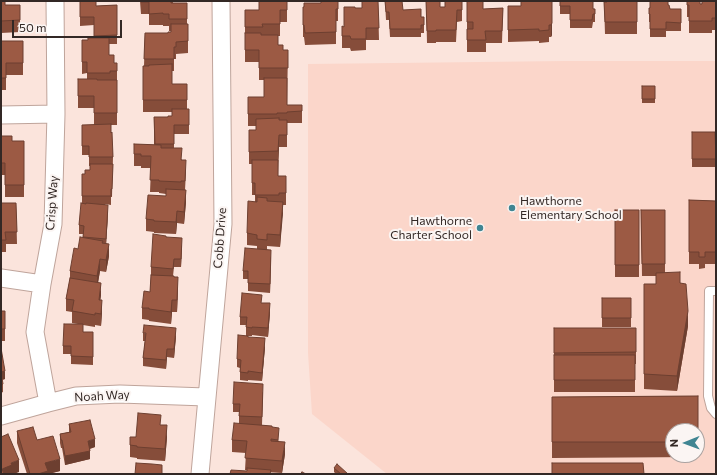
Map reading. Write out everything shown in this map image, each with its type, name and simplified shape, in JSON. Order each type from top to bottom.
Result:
[{"type":"street","name":"Crisp Way","points":[[48,403],[35,332],[53,224],[56,114],[55,1]]},
{"type":"street","name":"Cobb Drive","points":[[200,474],[223,224],[221,1]]},
{"type":"street","points":[[1,115],[56,114]]},
{"type":"street","points":[[1,278],[42,284]]},
{"type":"street","name":"Noah Way","points":[[1,416],[76,396],[120,394],[206,397]]},
{"type":"lane","points":[[716,291],[709,291],[708,396],[711,408],[716,414]]},
{"type":"shaded area","name":"Hawthorne Elementary School","points":[[716,61],[716,474],[387,474],[312,414],[308,353],[308,64]]},
{"type":"building","points":[[1,1],[5,1],[5,5],[20,5],[20,20],[1,21]]},
{"type":"building","points":[[80,1],[96,1],[96,6],[117,5],[117,35],[94,36],[94,17],[80,17]]},
{"type":"building","points":[[141,1],[171,1],[171,3],[187,3],[187,19],[169,19],[169,14],[163,13],[149,14],[149,2]]},
{"type":"building","points":[[259,1],[287,1],[287,10],[280,10],[280,24],[262,24],[263,27],[245,27],[245,10],[259,10]]},
{"type":"building","points":[[321,1],[338,1],[338,9],[336,9],[336,32],[305,33],[303,25],[304,3],[321,3]]},
{"type":"building","points":[[362,1],[378,1],[379,28],[366,28],[366,39],[351,39],[350,36],[342,36],[342,26],[344,27],[344,7],[362,8]]},
{"type":"building","points":[[385,1],[402,1],[403,10],[421,9],[421,17],[424,17],[424,25],[421,25],[421,29],[390,29],[389,12],[386,12]]},
{"type":"building","points":[[426,1],[440,1],[440,7],[445,7],[445,1],[462,1],[462,10],[457,10],[456,30],[427,31]]},
{"type":"building","points":[[467,1],[483,1],[483,9],[503,8],[502,31],[485,31],[486,40],[467,40],[467,29],[473,29],[473,22],[467,22]]},
{"type":"building","points":[[521,1],[552,1],[552,23],[549,25],[549,30],[508,30],[508,6],[521,6]]},
{"type":"building","points":[[560,1],[593,1],[593,9],[595,9],[595,14],[593,14],[592,20],[570,20],[570,6],[560,6]]},
{"type":"building","points":[[637,1],[637,22],[605,22],[604,2]]},
{"type":"building","points":[[650,1],[668,1],[670,9],[681,9],[681,23],[666,22],[666,29],[650,29]]},
{"type":"building","points":[[687,1],[700,1],[700,4],[702,4],[702,1],[716,1],[716,18],[712,18],[712,21],[689,21],[689,5],[687,5]]},
{"type":"building","points":[[171,24],[188,24],[188,41],[176,42],[176,47],[174,47],[174,59],[144,59],[145,33],[171,32]]},
{"type":"building","points":[[245,33],[278,35],[278,45],[283,45],[283,50],[288,50],[288,68],[259,68],[259,50],[245,50]]},
{"type":"building","points":[[88,38],[109,38],[109,55],[114,55],[114,63],[117,63],[117,71],[110,71],[110,73],[87,73],[87,62],[82,62],[82,40],[88,40]]},
{"type":"building","points":[[1,41],[23,41],[23,63],[6,63],[6,78],[1,78]]},
{"type":"building","points":[[172,64],[172,84],[187,84],[187,100],[143,100],[143,66]]},
{"type":"building","points":[[264,78],[287,78],[287,105],[302,105],[302,111],[277,114],[248,114],[248,97],[264,97]]},
{"type":"building","points":[[78,79],[117,80],[117,113],[94,113],[94,96],[78,96]]},
{"type":"building","points":[[642,86],[655,86],[655,99],[642,99]]},
{"type":"building","points":[[172,109],[189,109],[189,125],[174,125],[174,144],[155,144],[154,117],[172,116]]},
{"type":"building","points":[[279,118],[279,120],[287,120],[287,135],[279,135],[278,151],[249,152],[249,130],[256,130],[256,119]]},
{"type":"building","points":[[111,124],[113,157],[89,157],[89,146],[82,146],[82,125]]},
{"type":"building","points":[[692,132],[715,132],[716,159],[692,159]]},
{"type":"building","points":[[1,136],[12,136],[12,141],[24,141],[24,185],[5,185],[5,163],[1,163]]},
{"type":"building","points":[[134,144],[161,145],[161,148],[182,148],[181,160],[186,160],[185,181],[150,180],[151,156],[134,154]]},
{"type":"building","points":[[252,160],[278,160],[278,176],[286,176],[286,193],[279,193],[279,195],[255,195],[255,183],[252,183]]},
{"type":"building","points":[[90,164],[113,164],[111,196],[82,196],[82,174],[85,174],[85,170],[90,170]]},
{"type":"building","points":[[166,189],[186,190],[184,212],[177,211],[176,222],[146,219],[148,195],[166,196]]},
{"type":"building","points":[[257,197],[267,198],[267,201],[283,202],[280,235],[267,234],[267,240],[257,239],[257,235],[247,233],[248,201],[257,202]]},
{"type":"building","points":[[689,200],[716,201],[716,252],[705,252],[705,257],[699,257],[699,252],[689,252]]},
{"type":"building","points":[[1,203],[16,203],[17,232],[5,232],[6,240],[1,240]]},
{"type":"building","points":[[81,203],[108,205],[106,239],[83,237],[84,226],[79,225]]},
{"type":"building","points":[[615,210],[639,210],[639,265],[615,265]]},
{"type":"building","points":[[641,210],[665,210],[665,264],[642,264]]},
{"type":"building","points":[[153,234],[182,238],[181,259],[174,259],[173,269],[151,267]]},
{"type":"building","points":[[80,237],[103,241],[102,243],[109,244],[106,260],[100,259],[97,276],[70,271],[74,248],[78,249]]},
{"type":"building","points":[[245,248],[271,250],[270,284],[248,283],[248,271],[243,271]]},
{"type":"building","points":[[680,272],[680,283],[686,284],[688,311],[677,376],[644,374],[644,284],[656,284],[656,273]]},
{"type":"building","points":[[151,275],[178,277],[177,300],[172,300],[171,312],[142,308],[144,291],[150,292]]},
{"type":"building","points":[[70,278],[101,283],[99,300],[102,300],[101,314],[95,313],[95,315],[72,311],[74,300],[66,299]]},
{"type":"building","points":[[242,293],[262,295],[261,303],[270,303],[268,328],[246,327],[247,317],[240,317]]},
{"type":"building","points":[[602,298],[631,298],[631,318],[602,318]]},
{"type":"building","points":[[1,311],[5,311],[5,329],[1,329]]},
{"type":"building","points":[[64,324],[83,324],[83,332],[93,332],[93,357],[71,356],[71,346],[63,346]]},
{"type":"building","points":[[144,325],[176,328],[174,349],[167,349],[166,360],[143,358],[146,333],[143,333]]},
{"type":"building","points":[[554,328],[636,328],[636,352],[554,353]]},
{"type":"building","points":[[238,335],[265,338],[262,373],[248,371],[248,373],[240,372],[241,360],[237,359]]},
{"type":"building","points":[[1,348],[5,371],[1,372]]},
{"type":"building","points":[[554,355],[635,355],[635,380],[554,380]]},
{"type":"building","points":[[1,372],[3,384],[1,385]]},
{"type":"building","points":[[234,382],[263,384],[262,417],[239,416],[240,404],[233,404]]},
{"type":"building","points":[[698,396],[698,423],[665,423],[665,442],[552,442],[552,397]]},
{"type":"building","points":[[138,413],[161,415],[160,425],[167,425],[165,449],[130,445],[130,437],[136,437]]},
{"type":"building","points":[[90,420],[95,439],[88,441],[90,451],[65,456],[60,434],[71,432],[69,424]]},
{"type":"building","points":[[234,423],[272,426],[279,428],[278,440],[271,439],[271,441],[285,442],[282,461],[245,458],[247,441],[232,440]]},
{"type":"building","points":[[33,427],[37,440],[53,436],[60,459],[45,463],[48,471],[38,474],[30,474],[17,431]]},
{"type":"building","points":[[8,434],[19,460],[2,469],[4,474],[1,474],[1,437]]},
{"type":"building","points":[[136,463],[162,465],[162,474],[135,474]]},
{"type":"building","points":[[552,463],[643,463],[644,474],[552,474]]},
{"type":"building","points":[[337,464],[348,474],[341,474],[334,468]]},
{"type":"building","points":[[247,468],[271,470],[270,474],[230,474],[231,470],[247,471]]},
{"type":"place","name":"Hawthorne Elementary School","points":[[512,208]]},
{"type":"place","name":"Hawthorne Charter School","points":[[480,228]]}]
